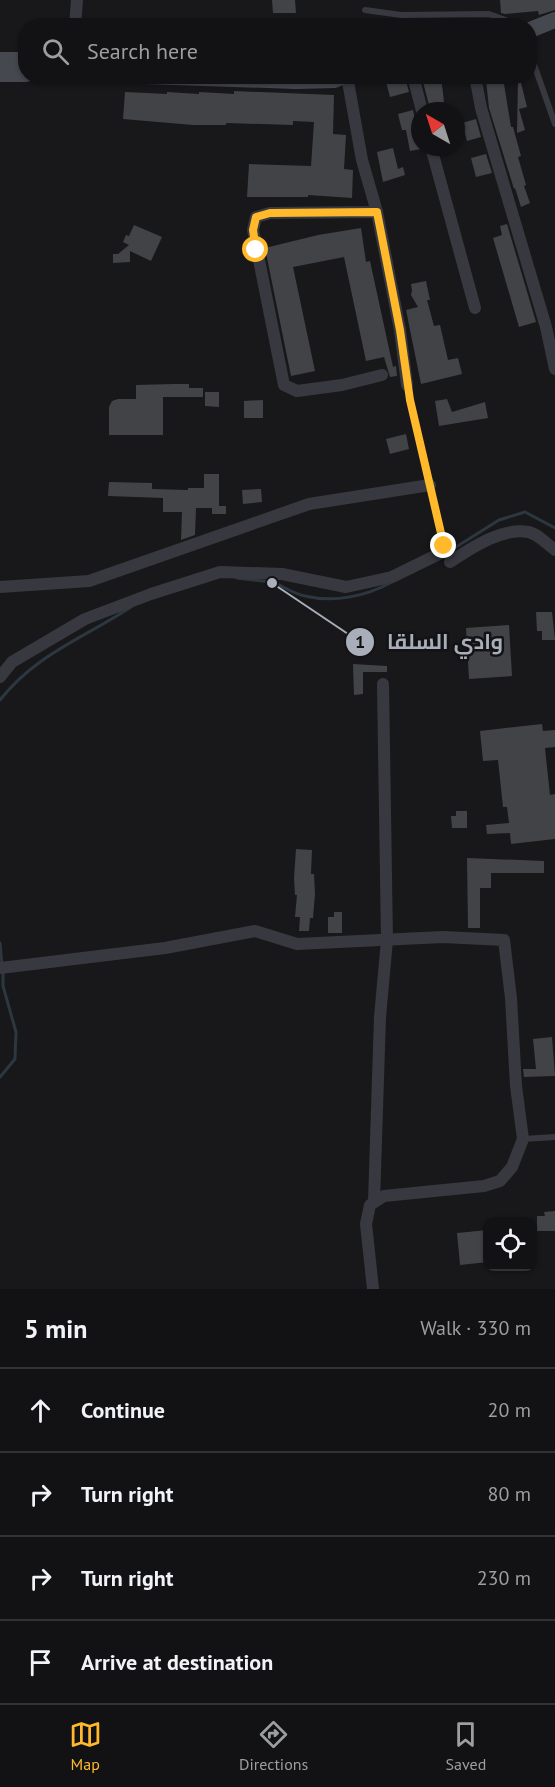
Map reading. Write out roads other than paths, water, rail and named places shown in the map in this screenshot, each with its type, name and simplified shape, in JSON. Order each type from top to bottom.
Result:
[{"type":"main road","points":[[537,25],[555,20]]},
{"type":"main road","points":[[0,60],[18,60]]},
{"type":"main road","points":[[0,74],[18,74]]},
{"type":"street","points":[[76,18],[77,0]]},
{"type":"street","points":[[347,84],[362,160],[377,212],[400,330],[407,385]]},
{"type":"street","points":[[415,84],[420,102]]},
{"type":"street","points":[[476,84],[481,108],[546,327],[555,369]]},
{"type":"street","points":[[433,156],[475,308]]},
{"type":"street","points":[[377,212],[270,213],[256,217],[253,230],[284,385],[297,391],[342,385],[382,375]]},
{"type":"street","points":[[0,587],[89,581],[309,504],[430,484]]},
{"type":"street","points":[[0,677],[12,662],[85,618],[220,572],[282,574],[346,587],[392,577],[478,544],[518,532],[530,532],[555,550]]},
{"type":"street","points":[[374,1202],[380,1017],[387,940],[383,684]]},
{"type":"street","points":[[0,968],[165,948],[255,931],[297,944],[443,937],[504,940],[511,998],[516,1086],[524,1139],[512,1167],[500,1181],[484,1186],[384,1196],[370,1205],[366,1224],[373,1289]]},
{"type":"lane","points":[[365,10],[401,15],[489,14],[500,18]]},
{"type":"lane","points":[[537,73],[555,124]]},
{"type":"lane","points":[[407,385],[447,556]]},
{"type":"lane","points":[[524,1139],[555,1137]]},
{"type":"waterway","points":[[448,552],[499,520],[525,512],[555,528]]},
{"type":"waterway","points":[[237,578],[270,582],[301,595],[327,599],[350,597],[392,582]]},
{"type":"waterway","points":[[0,700],[29,670],[61,648],[131,607]]},
{"type":"waterway","points":[[0,943],[2,965]]},
{"type":"waterway","points":[[0,1077],[15,1059],[16,1032],[3,986],[3,972]]},
{"type":"place","name":"وادي السلقا","points":[[272,583]]}]
